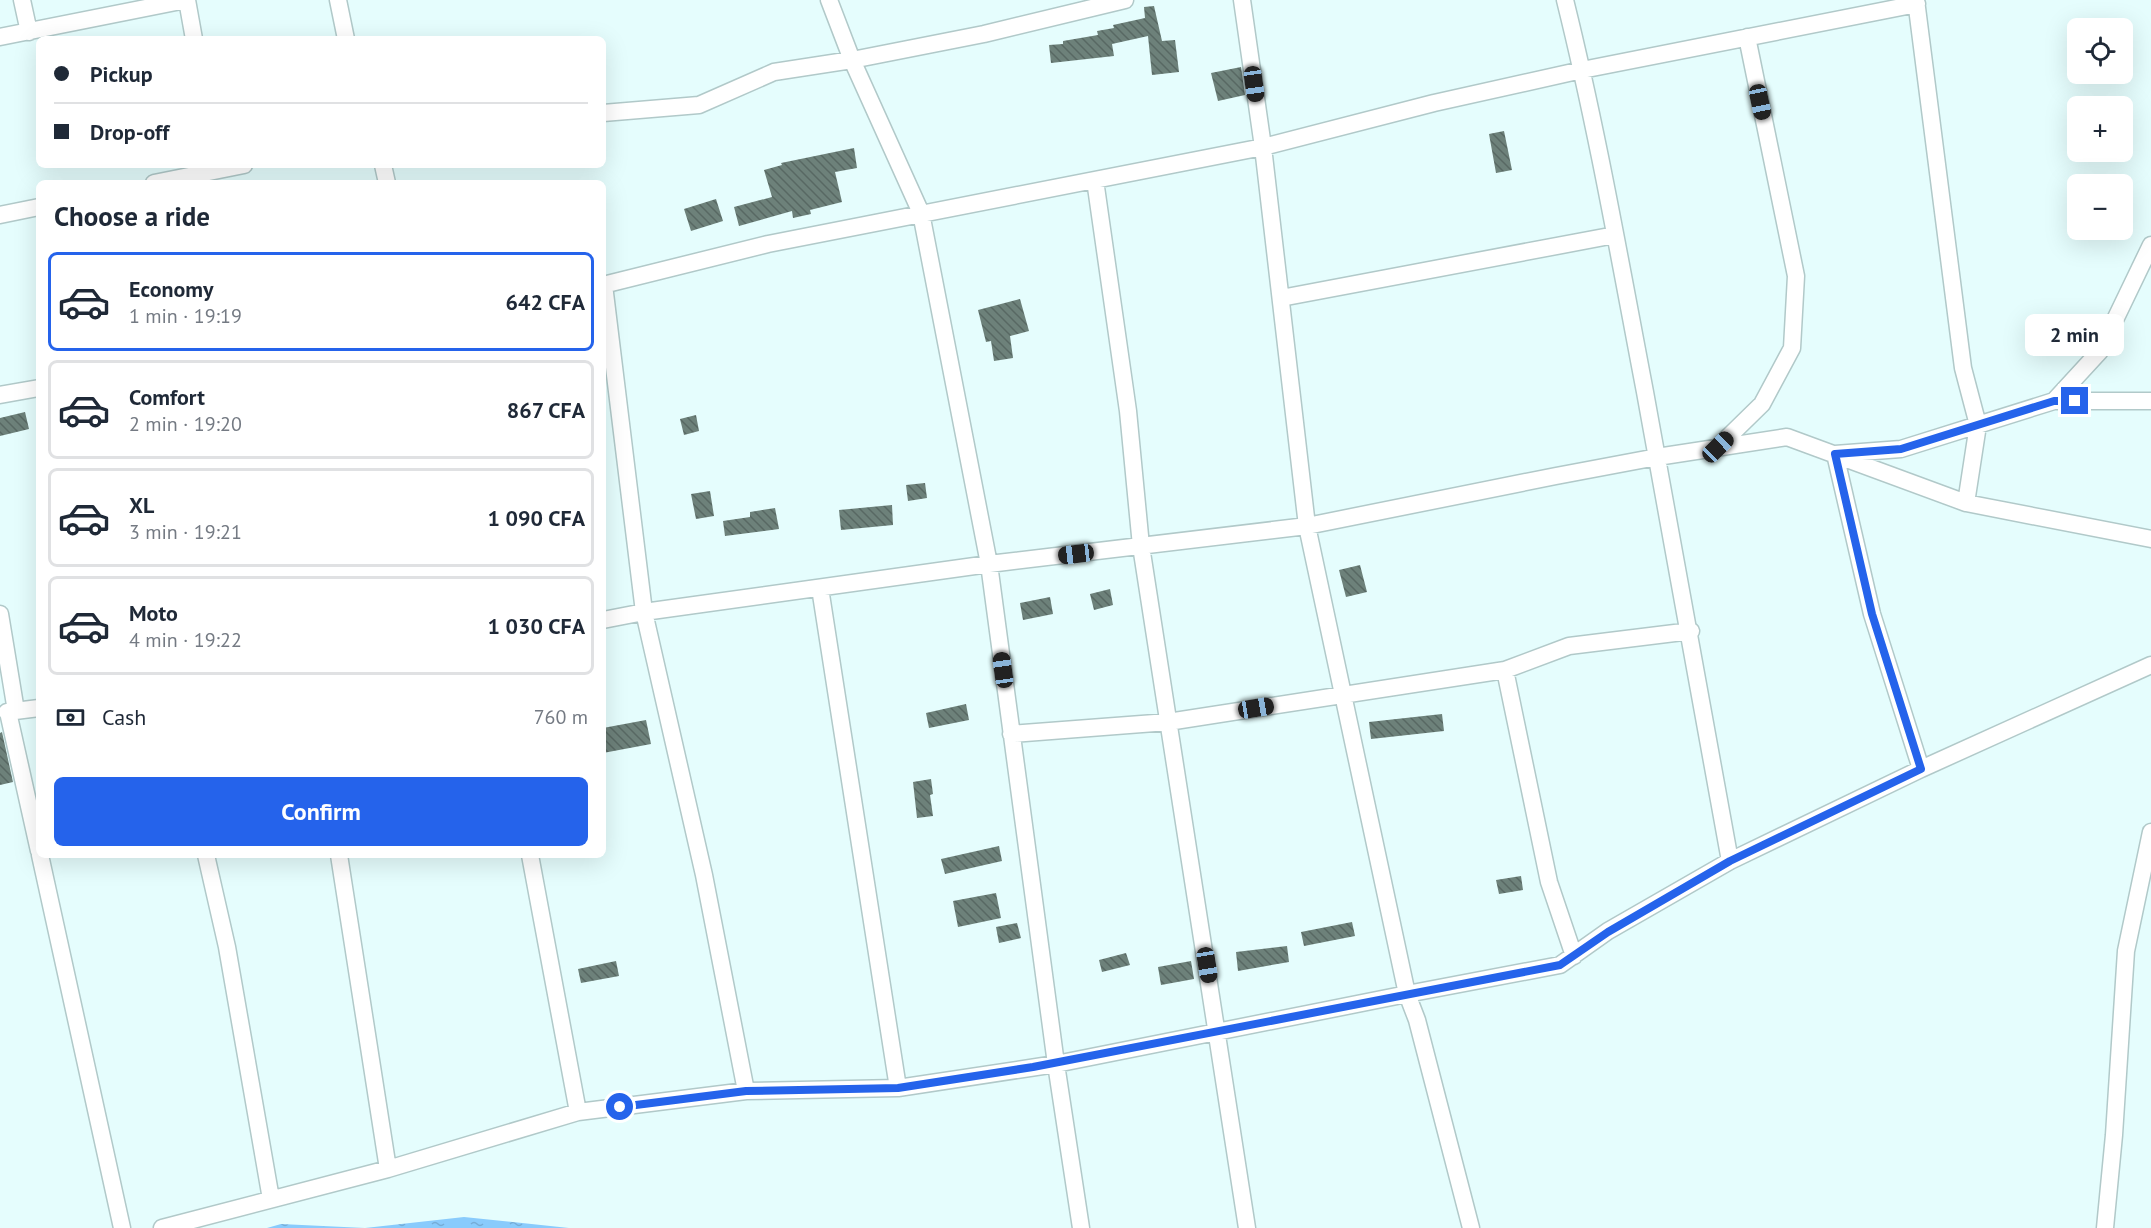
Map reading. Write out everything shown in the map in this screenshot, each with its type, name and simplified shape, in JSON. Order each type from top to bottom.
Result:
[{"type":"street","points":[[22,0],[29,32]]},
{"type":"street","points":[[0,38],[187,0],[193,36]]},
{"type":"street","points":[[338,0],[345,36]]},
{"type":"street","points":[[829,0],[852,60],[921,213],[989,564],[1056,1064],[1081,1228]]},
{"type":"street","points":[[606,113],[699,105],[774,72],[852,60],[984,34],[1125,0]]},
{"type":"street","points":[[1242,0],[1263,147],[1307,526],[1407,994],[1418,1020],[1472,1228]]},
{"type":"street","points":[[1565,0],[1616,235],[1691,631],[1730,861]]},
{"type":"street","points":[[606,284],[768,244],[1263,147],[1434,103],[1582,70],[1917,2],[1963,368],[1978,424],[1966,502]]},
{"type":"street","points":[[1718,447],[1762,404],[1792,348],[1796,276],[1747,37]]},
{"type":"street","points":[[173,180],[234,168]]},
{"type":"street","points":[[1095,180],[1128,411],[1141,546],[1247,1228]]},
{"type":"street","points":[[0,215],[36,208]]},
{"type":"street","points":[[1281,298],[1616,235]]},
{"type":"street","points":[[2054,401],[2100,351],[2151,245]]},
{"type":"street","points":[[606,301],[644,612],[704,875],[746,1091]]},
{"type":"street","points":[[0,395],[36,389]]},
{"type":"street","points":[[1835,454],[1901,449],[2054,401],[2151,400]]},
{"type":"street","points":[[606,619],[644,612],[989,564],[1307,526],[1657,457],[1787,436],[1966,502],[2151,540]]},
{"type":"street","points":[[1835,454],[1872,614],[1921,769]]},
{"type":"street","points":[[820,588],[898,1088]]},
{"type":"street","points":[[0,614],[8,712],[36,839]]},
{"type":"street","points":[[1011,734],[1168,722],[1505,670],[1569,646],[1691,631]]},
{"type":"street","points":[[162,1228],[388,1168],[578,1112],[746,1091],[898,1088],[1056,1064],[1560,965],[1608,932],[1730,861],[1921,769],[2151,665]]},
{"type":"street","points":[[1505,670],[1549,882],[1574,956]]},
{"type":"street","points":[[8,712],[36,708]]},
{"type":"street","points":[[2105,1228],[2114,1135],[2126,951],[2151,832]]},
{"type":"street","points":[[40,858],[122,1228]]},
{"type":"street","points":[[207,858],[227,947],[271,1199]]},
{"type":"street","points":[[339,858],[388,1168]]},
{"type":"street","points":[[531,858],[578,1112]]},
{"type":"water","points":[[464,1217],[569,1228],[365,1228]]},
{"type":"water","points":[[281,1224],[365,1228],[267,1228]]},
{"type":"building","points":[[1154,6],[1162,41],[1175,40],[1179,72],[1152,75],[1148,36],[1112,44],[1114,56],[1051,63],[1049,45],[1063,44],[1063,41],[1098,35],[1097,31],[1114,28],[1113,25],[1145,18],[1144,7]]},
{"type":"building","points":[[1241,67],[1245,95],[1218,101],[1211,73]]},
{"type":"building","points":[[1504,131],[1512,170],[1496,173],[1489,134]]},
{"type":"building","points":[[854,148],[857,168],[835,172],[842,202],[810,210],[811,214],[793,218],[792,211],[739,226],[734,207],[772,197],[764,170],[782,165],[781,163]]},
{"type":"building","points":[[716,199],[723,221],[691,231],[684,209]]},
{"type":"building","points":[[1020,299],[1029,331],[1010,336],[1013,358],[994,361],[991,341],[986,342],[978,310]]},
{"type":"building","points":[[25,412],[29,429],[0,436],[0,418]]},
{"type":"building","points":[[696,415],[699,431],[684,435],[680,419]]},
{"type":"building","points":[[925,483],[927,498],[908,501],[906,485]]},
{"type":"building","points":[[710,491],[714,516],[696,519],[691,494]]},
{"type":"building","points":[[892,505],[893,525],[841,530],[839,510]]},
{"type":"building","points":[[775,508],[779,529],[725,536],[723,521],[750,517],[750,512]]},
{"type":"building","points":[[1360,565],[1367,592],[1346,597],[1339,570]]},
{"type":"building","points":[[1110,589],[1113,605],[1094,610],[1090,594]]},
{"type":"building","points":[[1050,597],[1053,614],[1023,620],[1020,603]]},
{"type":"building","points":[[966,704],[969,720],[929,728],[926,713]]},
{"type":"building","points":[[1442,714],[1444,731],[1371,739],[1369,722]]},
{"type":"building","points":[[646,720],[651,744],[606,752],[606,727]]},
{"type":"building","points":[[2,732],[13,782],[0,785],[0,733]]},
{"type":"building","points":[[931,779],[933,794],[930,795],[933,816],[917,818],[913,782]]},
{"type":"building","points":[[999,846],[1002,861],[945,874],[941,859]]},
{"type":"building","points":[[1521,876],[1523,890],[1499,894],[1496,880]]},
{"type":"building","points":[[996,893],[1001,918],[958,927],[953,901]]},
{"type":"building","points":[[1352,922],[1355,936],[1304,946],[1301,932]]},
{"type":"building","points":[[1017,923],[1021,938],[999,943],[996,927]]},
{"type":"building","points":[[1287,946],[1289,962],[1238,971],[1236,952]]},
{"type":"building","points":[[1126,953],[1130,965],[1102,972],[1099,960]]},
{"type":"building","points":[[616,961],[619,976],[581,983],[578,969]]},
{"type":"building","points":[[1191,961],[1194,979],[1161,985],[1158,967]]},
{"type":"route","points":[[620,1107],[746,1091],[898,1088],[1056,1064],[1560,965],[1608,932],[1730,861],[1921,769],[1872,614],[1835,454],[1901,449],[2054,401],[2075,401]]}]
